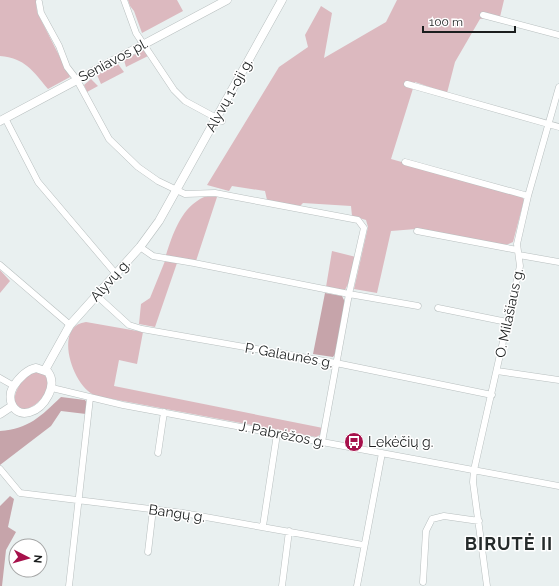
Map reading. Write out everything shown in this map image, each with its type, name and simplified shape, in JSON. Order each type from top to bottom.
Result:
[{"type":"main road","name":"Seniavos pl.","points":[[2,120],[227,0]]},
{"type":"main road","name":"Alyvų 1-oji g.","points":[[176,191],[219,120],[282,0]]},
{"type":"main road","name":"Alyvų g.","points":[[45,370],[70,325],[140,247],[159,221],[176,191]]},
{"type":"main road","points":[[36,368],[45,370],[50,375],[52,388],[49,395],[34,411],[21,413],[12,406],[10,399],[14,386],[30,369],[36,368]]},
{"type":"main road","points":[[0,414],[12,406]]},
{"type":"street","points":[[124,0],[136,32],[145,43],[174,90],[185,101],[219,120]]},
{"type":"street","points":[[39,2],[41,13],[59,46],[67,67],[77,80],[109,139],[138,167],[176,191],[185,194],[215,193],[248,198],[358,220],[364,228],[349,294],[322,442]]},
{"type":"street","points":[[483,15],[559,35]]},
{"type":"street","points":[[407,84],[559,127]]},
{"type":"street","name":"O. Milašiaus g.","points":[[487,586],[473,482],[474,470],[520,266],[518,253],[528,196],[559,87]]},
{"type":"street","points":[[2,120],[38,182],[116,274]]},
{"type":"street","points":[[405,162],[528,196]]},
{"type":"street","points":[[417,231],[559,262]]},
{"type":"street","points":[[140,247],[153,256],[418,306]]},
{"type":"street","points":[[0,265],[70,325]]},
{"type":"street","name":"P. Galaunės g.","points":[[96,295],[129,325],[142,329],[336,363],[492,395]]},
{"type":"street","points":[[438,308],[507,322]]},
{"type":"street","points":[[497,371],[559,380]]},
{"type":"street","points":[[0,378],[14,386]]},
{"type":"street","name":"J. Pabrėžos g.","points":[[52,388],[90,398],[559,486]]},
{"type":"street","points":[[69,586],[90,398]]},
{"type":"street","points":[[158,453],[164,412]]},
{"type":"street","points":[[263,526],[277,434]]},
{"type":"street","points":[[356,586],[382,453]]},
{"type":"street","name":"Bangų g.","points":[[0,469],[20,493],[153,509],[263,526],[363,545]]},
{"type":"street","points":[[148,552],[153,509]]},
{"type":"street","points":[[423,582],[426,531],[432,519],[444,516],[479,521]]},
{"type":"street","points":[[282,586],[289,531]]},
{"type":"shaded area","points":[[0,0],[36,0],[37,12],[70,77],[48,89],[28,66],[16,59],[0,56]]},
{"type":"shaded area","points":[[128,0],[177,0],[183,11],[142,33],[134,11]]},
{"type":"shaded area","points":[[397,0],[504,0],[500,17],[480,19],[455,62],[447,93],[415,82],[391,159],[522,196],[524,200],[513,242],[506,245],[416,229],[391,231],[377,293],[354,289],[368,227],[366,220],[352,216],[351,206],[303,203],[300,206],[267,200],[265,191],[232,186],[229,191],[207,185],[279,67],[308,47],[305,35],[321,6],[332,13],[324,58],[386,22]]},
{"type":"shaded area","points":[[146,49],[148,56],[126,67],[124,60]]},
{"type":"shaded area","points":[[118,64],[124,72],[101,84],[97,75]]},
{"type":"shaded area","points":[[91,79],[98,86],[87,92],[84,85]]},
{"type":"shaded area","points":[[218,194],[196,261],[166,255],[178,224],[187,210],[202,198]]},
{"type":"shaded area","points":[[332,251],[356,257],[349,282],[345,290],[326,287]]},
{"type":"shaded area","points":[[165,261],[177,263],[155,327],[139,324],[141,304],[150,298]]},
{"type":"shaded area","points":[[0,270],[10,281],[0,293]]},
{"type":"shaded area","points":[[325,293],[342,296],[345,302],[335,354],[333,357],[313,354]]},
{"type":"shaded area","points":[[86,322],[143,332],[137,364],[119,360],[114,386],[323,428],[320,435],[316,437],[96,396],[88,391],[80,382],[70,358],[68,345],[70,334],[76,326]]},
{"type":"shaded area","points":[[33,372],[42,374],[47,378],[48,384],[46,392],[35,404],[28,408],[21,409],[14,402],[16,393],[22,381]]},
{"type":"shaded area","points":[[61,397],[85,400],[87,403],[86,414],[61,411],[51,426],[0,465],[0,431],[19,428],[27,424],[41,416]]},
{"type":"shaded area","points":[[10,496],[14,499],[8,527],[16,532],[13,538],[8,538],[2,586],[0,586],[0,506]]},
{"type":"place","name":"Lekėčių g.","points":[[354,442]]},
{"type":"district","name":"BIRUTĖ II","points":[[509,544]]}]
